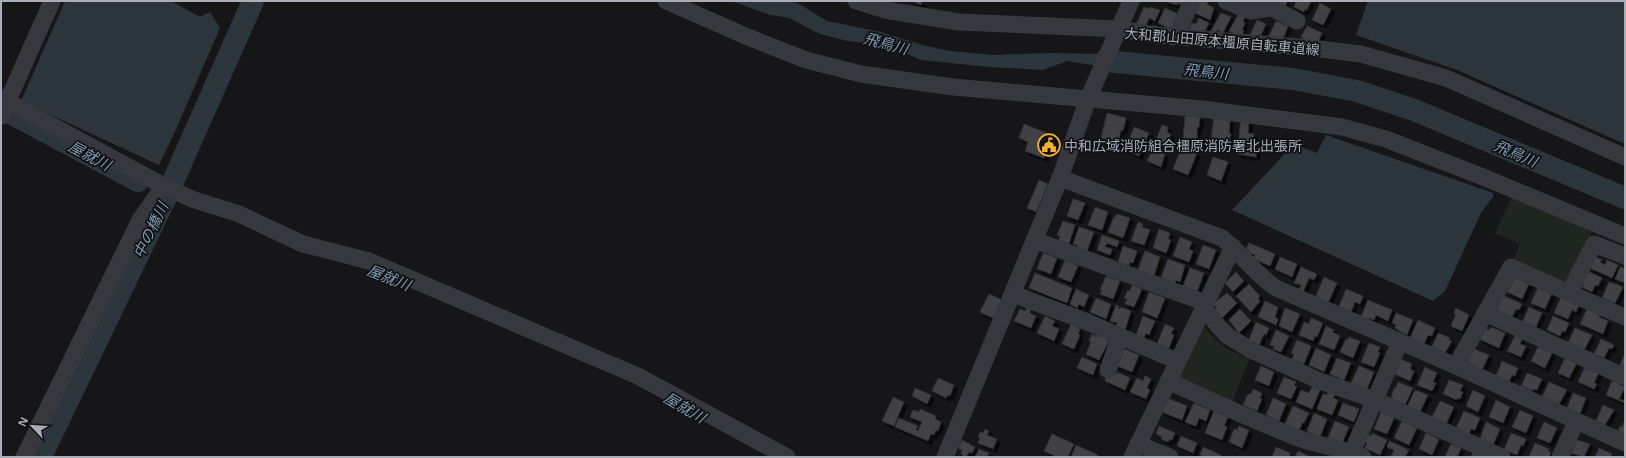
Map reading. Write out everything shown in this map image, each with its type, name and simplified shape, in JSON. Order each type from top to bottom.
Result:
[{"type":"street","points":[[52,1],[4,105],[160,190],[239,214],[303,244],[369,261],[638,376],[787,457]]},
{"type":"street","points":[[666,1],[748,37],[806,60],[861,74],[953,87],[1089,96],[1342,127],[1386,140],[1483,177],[1625,236]]},
{"type":"street","points":[[856,1],[887,5],[959,22],[1117,34],[1131,1]]},
{"type":"street","points":[[1178,31],[1192,1]]},
{"type":"street","points":[[1226,1],[1250,11],[1272,8],[1296,21]]},
{"type":"street","name":"大和郡山田原本橿原自転車道線","points":[[945,457],[1060,178],[1089,96],[1117,34],[1156,35],[1311,48],[1361,54],[1446,78],[1625,157]]},
{"type":"street","points":[[1060,178],[1222,238],[1233,246],[1250,267],[1276,288],[1456,366],[1576,422],[1625,443]]},
{"type":"street","points":[[24,457],[140,220],[160,190]]},
{"type":"street","points":[[1034,240],[1198,300],[1218,327],[1239,344],[1320,381],[1375,400],[1502,457]]},
{"type":"street","points":[[1569,292],[1594,244],[1625,256]]},
{"type":"street","points":[[1170,457],[1135,450],[1233,246]]},
{"type":"street","points":[[1456,366],[1511,267],[1625,317]]},
{"type":"street","points":[[1013,294],[1085,321],[1177,361]]},
{"type":"street","points":[[1485,313],[1625,376]]},
{"type":"street","points":[[1108,370],[1120,336]]},
{"type":"street","points":[[1168,381],[1278,430],[1304,440],[1357,455],[1375,400],[1400,342]]},
{"type":"street","points":[[1560,457],[1576,422]]},
{"type":"shaded area","points":[[1512,197],[1594,228],[1569,280],[1560,282],[1512,262],[1520,244],[1495,233]]},
{"type":"shaded area","points":[[1200,321],[1216,340],[1233,352],[1249,359],[1232,403],[1173,378]]},
{"type":"water","points":[[65,1],[171,1],[200,17],[210,12],[220,28],[159,165],[21,101]]},
{"type":"water","points":[[732,1],[791,1],[801,5],[827,21],[881,32],[926,46],[951,51],[993,55],[1049,53],[1099,54],[1129,58],[1139,70],[1127,67],[1092,65],[1067,61],[1043,70],[989,67],[921,60],[878,44],[847,41],[820,34],[789,18],[770,15]]},
{"type":"water","points":[[1368,1],[1625,1],[1625,144],[1457,70],[1356,35]]},
{"type":"water","points":[[1326,135],[1493,193],[1493,197],[1481,213],[1445,291],[1433,301],[1232,210],[1294,144],[1317,153]]},
{"type":"building","points":[[912,1],[922,1],[921,5]]},
{"type":"building","points":[[1164,1],[1183,1],[1181,5],[1178,3],[1177,5]]},
{"type":"building","points":[[1199,1],[1206,1],[1208,2],[1207,4],[1214,8],[1210,20],[1193,12]]},
{"type":"building","points":[[1274,1],[1287,1],[1285,7]]},
{"type":"building","points":[[1296,1],[1311,1],[1307,10],[1305,9],[1304,12],[1294,7]]},
{"type":"building","points":[[1320,3],[1331,9],[1323,25],[1312,20]]},
{"type":"building","points":[[1144,7],[1160,10],[1155,21],[1149,18],[1145,28],[1136,25]]},
{"type":"building","points":[[1165,8],[1178,14],[1171,29],[1158,23]]},
{"type":"building","points":[[1221,13],[1231,17],[1223,33],[1217,30],[1216,33],[1211,31]]},
{"type":"building","points":[[1239,13],[1245,17],[1243,21],[1245,23],[1242,30],[1244,31],[1241,37],[1229,31]]},
{"type":"building","points":[[1199,18],[1209,23],[1205,31],[1203,30],[1202,34],[1188,31],[1192,23],[1196,24]]},
{"type":"building","points":[[1257,20],[1266,24],[1261,35],[1259,34],[1257,38],[1250,35]]},
{"type":"building","points":[[1276,21],[1288,26],[1283,39],[1268,38]]},
{"type":"building","points":[[1307,26],[1322,33],[1318,42],[1312,43],[1301,37]]},
{"type":"building","points":[[1107,113],[1126,118],[1123,131],[1121,130],[1118,142],[1101,138]]},
{"type":"building","points":[[1185,116],[1200,117],[1199,127],[1197,127],[1197,142],[1183,141]]},
{"type":"building","points":[[1214,117],[1230,118],[1229,133],[1231,134],[1228,146],[1210,146]]},
{"type":"building","points":[[1241,119],[1249,120],[1248,133],[1254,134],[1251,147],[1257,148],[1256,157],[1237,154]]},
{"type":"building","points":[[1024,124],[1052,135],[1044,158],[1025,151],[1028,142],[1019,138]]},
{"type":"building","points":[[1162,125],[1168,127],[1167,132],[1171,134],[1166,146],[1155,142]]},
{"type":"building","points":[[1134,127],[1149,133],[1139,156],[1125,150]]},
{"type":"building","points":[[1154,146],[1160,149],[1159,152],[1165,154],[1161,167],[1147,161]]},
{"type":"building","points":[[1182,147],[1197,153],[1188,175],[1173,169]]},
{"type":"building","points":[[1213,157],[1228,162],[1221,181],[1207,175]]},
{"type":"building","points":[[1039,180],[1048,184],[1036,212],[1027,208]]},
{"type":"building","points":[[1073,199],[1085,203],[1078,220],[1067,216]]},
{"type":"building","points":[[1095,207],[1108,212],[1102,230],[1088,225]]},
{"type":"building","points":[[1117,214],[1130,218],[1123,238],[1108,232],[1114,217]]},
{"type":"building","points":[[1063,221],[1075,225],[1069,244],[1059,240],[1060,236],[1057,235]]},
{"type":"building","points":[[1138,222],[1143,224],[1142,227],[1150,230],[1144,245],[1131,241]]},
{"type":"building","points":[[1079,227],[1094,232],[1087,251],[1077,247],[1078,245],[1073,244]]},
{"type":"building","points":[[1159,229],[1170,233],[1168,239],[1171,240],[1166,253],[1153,248]]},
{"type":"building","points":[[1102,235],[1119,241],[1117,247],[1107,243],[1105,247],[1112,249],[1110,255],[1097,250]]},
{"type":"building","points":[[1180,237],[1192,242],[1189,249],[1193,251],[1189,262],[1173,256]]},
{"type":"building","points":[[1249,243],[1275,254],[1270,266],[1254,259],[1255,255],[1248,252],[1249,250],[1246,249]]},
{"type":"building","points":[[1203,245],[1216,250],[1209,269],[1196,264]]},
{"type":"building","points":[[1123,246],[1137,251],[1133,263],[1130,262],[1129,265],[1118,262]]},
{"type":"building","points":[[1145,251],[1160,257],[1154,276],[1138,270]]},
{"type":"building","points":[[1043,253],[1057,258],[1051,274],[1037,269]]},
{"type":"building","points":[[1280,257],[1297,264],[1292,277],[1275,269]]},
{"type":"building","points":[[1595,257],[1602,260],[1600,262],[1605,265],[1607,260],[1618,265],[1612,278],[1590,268]]},
{"type":"building","points":[[1168,259],[1185,265],[1180,282],[1176,280],[1175,283],[1161,278]]},
{"type":"building","points":[[1065,260],[1078,266],[1071,282],[1058,277]]},
{"type":"building","points":[[1625,266],[1625,283],[1615,279],[1620,267],[1624,268]]},
{"type":"building","points":[[1301,267],[1317,274],[1314,280],[1309,278],[1303,292],[1299,290],[1301,285],[1294,283]]},
{"type":"building","points":[[1190,268],[1204,273],[1197,292],[1183,286]]},
{"type":"building","points":[[1587,271],[1602,278],[1598,286],[1595,285],[1592,292],[1582,287],[1584,285],[1582,284]]},
{"type":"building","points":[[1236,272],[1244,281],[1233,292],[1225,283]]},
{"type":"building","points":[[1035,273],[1072,288],[1067,303],[1029,288]]},
{"type":"building","points":[[1106,276],[1120,281],[1113,299],[1100,294],[1102,291],[1100,290]]},
{"type":"building","points":[[1324,277],[1337,283],[1328,303],[1316,296]]},
{"type":"building","points":[[1515,278],[1529,284],[1522,299],[1507,292]]},
{"type":"building","points":[[1609,282],[1623,287],[1615,303],[1602,298]]},
{"type":"building","points":[[1249,284],[1260,296],[1258,298],[1260,301],[1251,312],[1236,296]]},
{"type":"building","points":[[1132,285],[1142,289],[1134,307],[1125,304],[1127,299],[1124,298],[1128,290],[1130,291]]},
{"type":"building","points":[[1538,287],[1552,293],[1545,309],[1531,303]]},
{"type":"building","points":[[1076,289],[1089,295],[1084,307],[1079,304],[1077,308],[1070,304]]},
{"type":"building","points":[[1346,289],[1363,296],[1360,304],[1355,302],[1351,312],[1339,307]]},
{"type":"building","points":[[1149,292],[1165,298],[1157,318],[1142,312]]},
{"type":"building","points":[[1227,293],[1237,303],[1222,318],[1215,310],[1217,308],[1213,304]]},
{"type":"building","points":[[989,294],[1002,300],[993,318],[980,312]]},
{"type":"building","points":[[1502,295],[1522,304],[1519,310],[1516,309],[1511,319],[1495,312]]},
{"type":"building","points":[[1561,297],[1579,305],[1576,312],[1572,310],[1568,319],[1554,313]]},
{"type":"building","points":[[1096,298],[1111,304],[1106,319],[1090,312]]},
{"type":"building","points":[[1368,300],[1392,310],[1388,321],[1376,315],[1374,320],[1369,318],[1368,320],[1361,317]]},
{"type":"building","points":[[1265,301],[1278,307],[1275,317],[1278,319],[1276,325],[1258,317]]},
{"type":"building","points":[[1116,305],[1119,306],[1118,308],[1120,309],[1121,307],[1131,311],[1125,330],[1116,326],[1117,323],[1110,321]]},
{"type":"building","points":[[1529,307],[1542,313],[1535,329],[1522,323]]},
{"type":"building","points":[[1027,308],[1031,310],[1030,313],[1036,316],[1031,328],[1014,321],[1020,309],[1025,311]]},
{"type":"building","points":[[1285,308],[1300,314],[1292,332],[1279,326]]},
{"type":"building","points":[[1456,308],[1469,315],[1462,331],[1451,326],[1456,314],[1454,313]]},
{"type":"building","points":[[1240,309],[1251,321],[1239,333],[1229,320]]},
{"type":"building","points":[[1587,309],[1600,315],[1599,317],[1608,321],[1603,334],[1580,324]]},
{"type":"building","points":[[1396,313],[1413,320],[1407,335],[1395,328],[1396,324],[1392,323]]},
{"type":"building","points":[[1045,316],[1055,321],[1052,326],[1059,329],[1054,341],[1037,333]]},
{"type":"building","points":[[1143,316],[1155,321],[1149,335],[1146,333],[1144,338],[1136,335]]},
{"type":"building","points":[[1553,316],[1569,323],[1565,332],[1562,331],[1560,336],[1547,330]]},
{"type":"building","points":[[1311,318],[1323,323],[1317,337],[1315,336],[1313,341],[1299,335],[1304,322],[1309,324]]},
{"type":"building","points":[[1418,320],[1435,328],[1432,336],[1428,335],[1424,344],[1410,338]]},
{"type":"building","points":[[1256,322],[1269,328],[1266,335],[1264,334],[1259,345],[1249,340]]},
{"type":"building","points":[[1071,324],[1080,329],[1078,334],[1080,335],[1074,349],[1062,344]]},
{"type":"building","points":[[1165,324],[1174,328],[1171,334],[1174,335],[1169,348],[1157,344]]},
{"type":"building","points":[[1326,326],[1334,330],[1332,332],[1340,336],[1334,350],[1319,344]]},
{"type":"building","points":[[1491,327],[1505,333],[1499,348],[1479,339],[1484,328],[1489,330]]},
{"type":"building","points":[[1575,328],[1592,335],[1584,350],[1568,343]]},
{"type":"building","points":[[1276,330],[1289,336],[1281,352],[1273,349],[1274,346],[1270,345]]},
{"type":"building","points":[[1438,333],[1450,338],[1449,340],[1452,341],[1445,353],[1432,347]]},
{"type":"building","points":[[1092,334],[1097,337],[1098,334],[1105,337],[1105,339],[1109,341],[1099,360],[1086,354],[1091,342],[1089,341]]},
{"type":"building","points":[[1515,336],[1522,339],[1520,344],[1526,346],[1521,357],[1507,351]]},
{"type":"building","points":[[1349,337],[1360,341],[1353,358],[1340,352],[1346,339],[1348,340]]},
{"type":"building","points":[[1601,339],[1614,345],[1612,349],[1609,348],[1604,358],[1594,354]]},
{"type":"building","points":[[1297,340],[1311,346],[1304,364],[1292,359],[1294,354],[1291,353]]},
{"type":"building","points":[[1369,343],[1380,347],[1378,352],[1380,353],[1374,367],[1361,362]]},
{"type":"building","points":[[1538,347],[1552,353],[1545,368],[1531,361]]},
{"type":"building","points":[[1122,348],[1139,355],[1132,372],[1115,365]]},
{"type":"building","points":[[1316,348],[1331,355],[1324,372],[1309,365]]},
{"type":"building","points":[[1474,349],[1489,355],[1482,370],[1468,362]]},
{"type":"building","points":[[1625,353],[1625,367],[1620,365]]},
{"type":"building","points":[[1082,357],[1097,364],[1093,375],[1077,368]]},
{"type":"building","points":[[1337,358],[1351,363],[1344,380],[1330,374]]},
{"type":"building","points":[[1565,358],[1577,363],[1569,378],[1558,373]]},
{"type":"building","points":[[1401,359],[1412,364],[1410,369],[1414,371],[1410,381],[1395,374]]},
{"type":"building","points":[[1502,361],[1518,368],[1515,376],[1512,375],[1509,382],[1496,376]]},
{"type":"building","points":[[1261,366],[1274,372],[1269,386],[1255,380]]},
{"type":"building","points":[[1359,366],[1374,372],[1367,389],[1351,383]]},
{"type":"building","points":[[1425,367],[1437,373],[1433,382],[1436,383],[1432,391],[1417,385]]},
{"type":"building","points":[[1585,367],[1599,372],[1594,383],[1597,384],[1594,389],[1578,382]]},
{"type":"building","points":[[1117,372],[1130,378],[1125,390],[1105,381],[1106,376],[1110,378],[1113,373],[1116,374]]},
{"type":"building","points":[[1527,373],[1542,379],[1537,390],[1533,389],[1533,391],[1521,386]]},
{"type":"building","points":[[1145,376],[1151,379],[1147,388],[1150,390],[1146,399],[1130,392],[1137,378],[1143,381]]},
{"type":"building","points":[[1284,377],[1296,382],[1294,385],[1297,386],[1291,399],[1277,393]]},
{"type":"building","points":[[938,378],[954,385],[950,396],[948,395],[946,398],[932,391]]},
{"type":"building","points":[[1449,380],[1463,385],[1460,391],[1463,392],[1460,399],[1457,398],[1457,400],[1443,394]]},
{"type":"building","points":[[1616,380],[1619,382],[1618,384],[1625,387],[1619,399],[1625,401],[1625,403],[1606,395],[1612,381],[1615,382]]},
{"type":"building","points":[[1398,382],[1413,388],[1405,405],[1391,399],[1394,388],[1396,388]]},
{"type":"building","points":[[1549,382],[1567,390],[1559,404],[1542,397]]},
{"type":"building","points":[[1312,387],[1320,390],[1312,409],[1296,402],[1301,390],[1309,393]]},
{"type":"building","points":[[915,388],[931,395],[927,404],[912,396]]},
{"type":"building","points":[[1253,389],[1262,393],[1260,398],[1262,399],[1257,411],[1243,405],[1248,394],[1251,394]]},
{"type":"building","points":[[1415,390],[1428,395],[1420,412],[1407,407]]},
{"type":"building","points":[[1473,390],[1485,396],[1478,412],[1466,406]]},
{"type":"building","points":[[1328,392],[1335,395],[1333,398],[1338,400],[1332,415],[1317,409],[1323,394],[1327,395]]},
{"type":"building","points":[[1573,393],[1586,398],[1580,414],[1567,408]]},
{"type":"building","points":[[893,397],[904,402],[894,426],[882,421]]},
{"type":"building","points":[[1167,398],[1187,406],[1182,420],[1162,412]]},
{"type":"building","points":[[1273,398],[1286,404],[1279,421],[1266,415]]},
{"type":"building","points":[[1496,400],[1510,407],[1503,423],[1489,417]]},
{"type":"building","points":[[1440,401],[1454,407],[1446,424],[1432,417]]},
{"type":"building","points":[[1194,403],[1210,410],[1206,421],[1199,418],[1196,426],[1185,422]]},
{"type":"building","points":[[1343,403],[1359,409],[1354,422],[1338,415]]},
{"type":"building","points":[[1603,405],[1614,410],[1605,425],[1596,421]]},
{"type":"building","points":[[1293,406],[1309,413],[1299,430],[1285,424]]},
{"type":"building","points":[[920,409],[936,416],[935,419],[941,422],[938,431],[936,430],[934,435],[931,434],[928,441],[895,427],[899,418],[918,426],[916,430],[918,431],[922,422],[910,417],[913,410],[919,412]]},
{"type":"building","points":[[1520,410],[1533,416],[1526,433],[1512,427]]},
{"type":"building","points":[[1214,411],[1228,417],[1224,426],[1227,427],[1222,440],[1205,433]]},
{"type":"building","points":[[1464,411],[1480,418],[1475,430],[1471,429],[1469,434],[1456,428]]},
{"type":"building","points":[[1381,412],[1394,418],[1387,434],[1374,429]]},
{"type":"building","points":[[1314,413],[1327,419],[1320,437],[1307,431]]},
{"type":"building","points":[[1625,420],[1625,434],[1618,431],[1620,426],[1622,427]]},
{"type":"building","points":[[1335,421],[1349,427],[1342,443],[1328,438]]},
{"type":"building","points":[[1402,421],[1417,428],[1409,445],[1394,438]]},
{"type":"building","points":[[1486,422],[1500,429],[1493,445],[1480,439]]},
{"type":"building","points":[[1544,422],[1557,428],[1550,443],[1537,438]]},
{"type":"building","points":[[1159,426],[1175,433],[1172,440],[1170,439],[1168,442],[1161,439],[1162,437],[1156,434]]},
{"type":"building","points":[[1239,426],[1249,430],[1242,448],[1229,442],[1234,429],[1237,430]]},
{"type":"building","points":[[985,429],[989,431],[987,435],[997,439],[993,449],[978,443],[980,432],[983,433]]},
{"type":"building","points":[[1372,433],[1387,440],[1380,455],[1365,448],[1367,443],[1364,442],[1367,434],[1371,436]]},
{"type":"building","points":[[1426,433],[1439,439],[1432,455],[1419,449]]},
{"type":"building","points":[[1511,433],[1526,439],[1523,446],[1521,445],[1517,455],[1504,450]]},
{"type":"building","points":[[1052,434],[1074,444],[1068,457],[1057,457],[1044,451]]},
{"type":"building","points":[[1181,436],[1197,443],[1193,453],[1177,446]]},
{"type":"building","points":[[962,440],[975,447],[972,453],[969,452],[966,457],[962,457],[962,450],[958,448]]},
{"type":"building","points":[[1577,440],[1590,444],[1584,457],[1571,453]]},
{"type":"building","points":[[1389,441],[1409,450],[1405,457],[1391,457],[1394,450],[1387,447]]},
{"type":"building","points":[[1535,443],[1549,449],[1548,451],[1551,452],[1549,457],[1529,457]]},
{"type":"building","points":[[1451,444],[1461,448],[1457,457],[1445,457]]},
{"type":"building","points":[[1076,445],[1098,455],[1097,457],[1071,457]]},
{"type":"building","points":[[1203,447],[1221,455],[1220,457],[1204,457],[1200,455]]},
{"type":"building","points":[[1276,447],[1290,453],[1289,457],[1272,457]]},
{"type":"building","points":[[1599,448],[1612,454],[1611,457],[1595,457]]},
{"type":"building","points":[[979,449],[989,453],[987,457],[975,457]]},
{"type":"building","points":[[1298,451],[1311,457],[1295,457]]},
{"type":"building","points":[[1473,453],[1482,457],[1471,457]]},
{"type":"waterway","name":"中の橋川","points":[[41,457],[167,195],[253,1]]},
{"type":"waterway","name":"飛鳥川","points":[[1105,61],[1293,79],[1357,91],[1414,110],[1625,198]]},
{"type":"waterway","name":"屋就川","points":[[1,108],[138,181]]},
{"type":"place","name":"中和広域消防組合橿原消防署北出張所","points":[[1049,145]]}]
